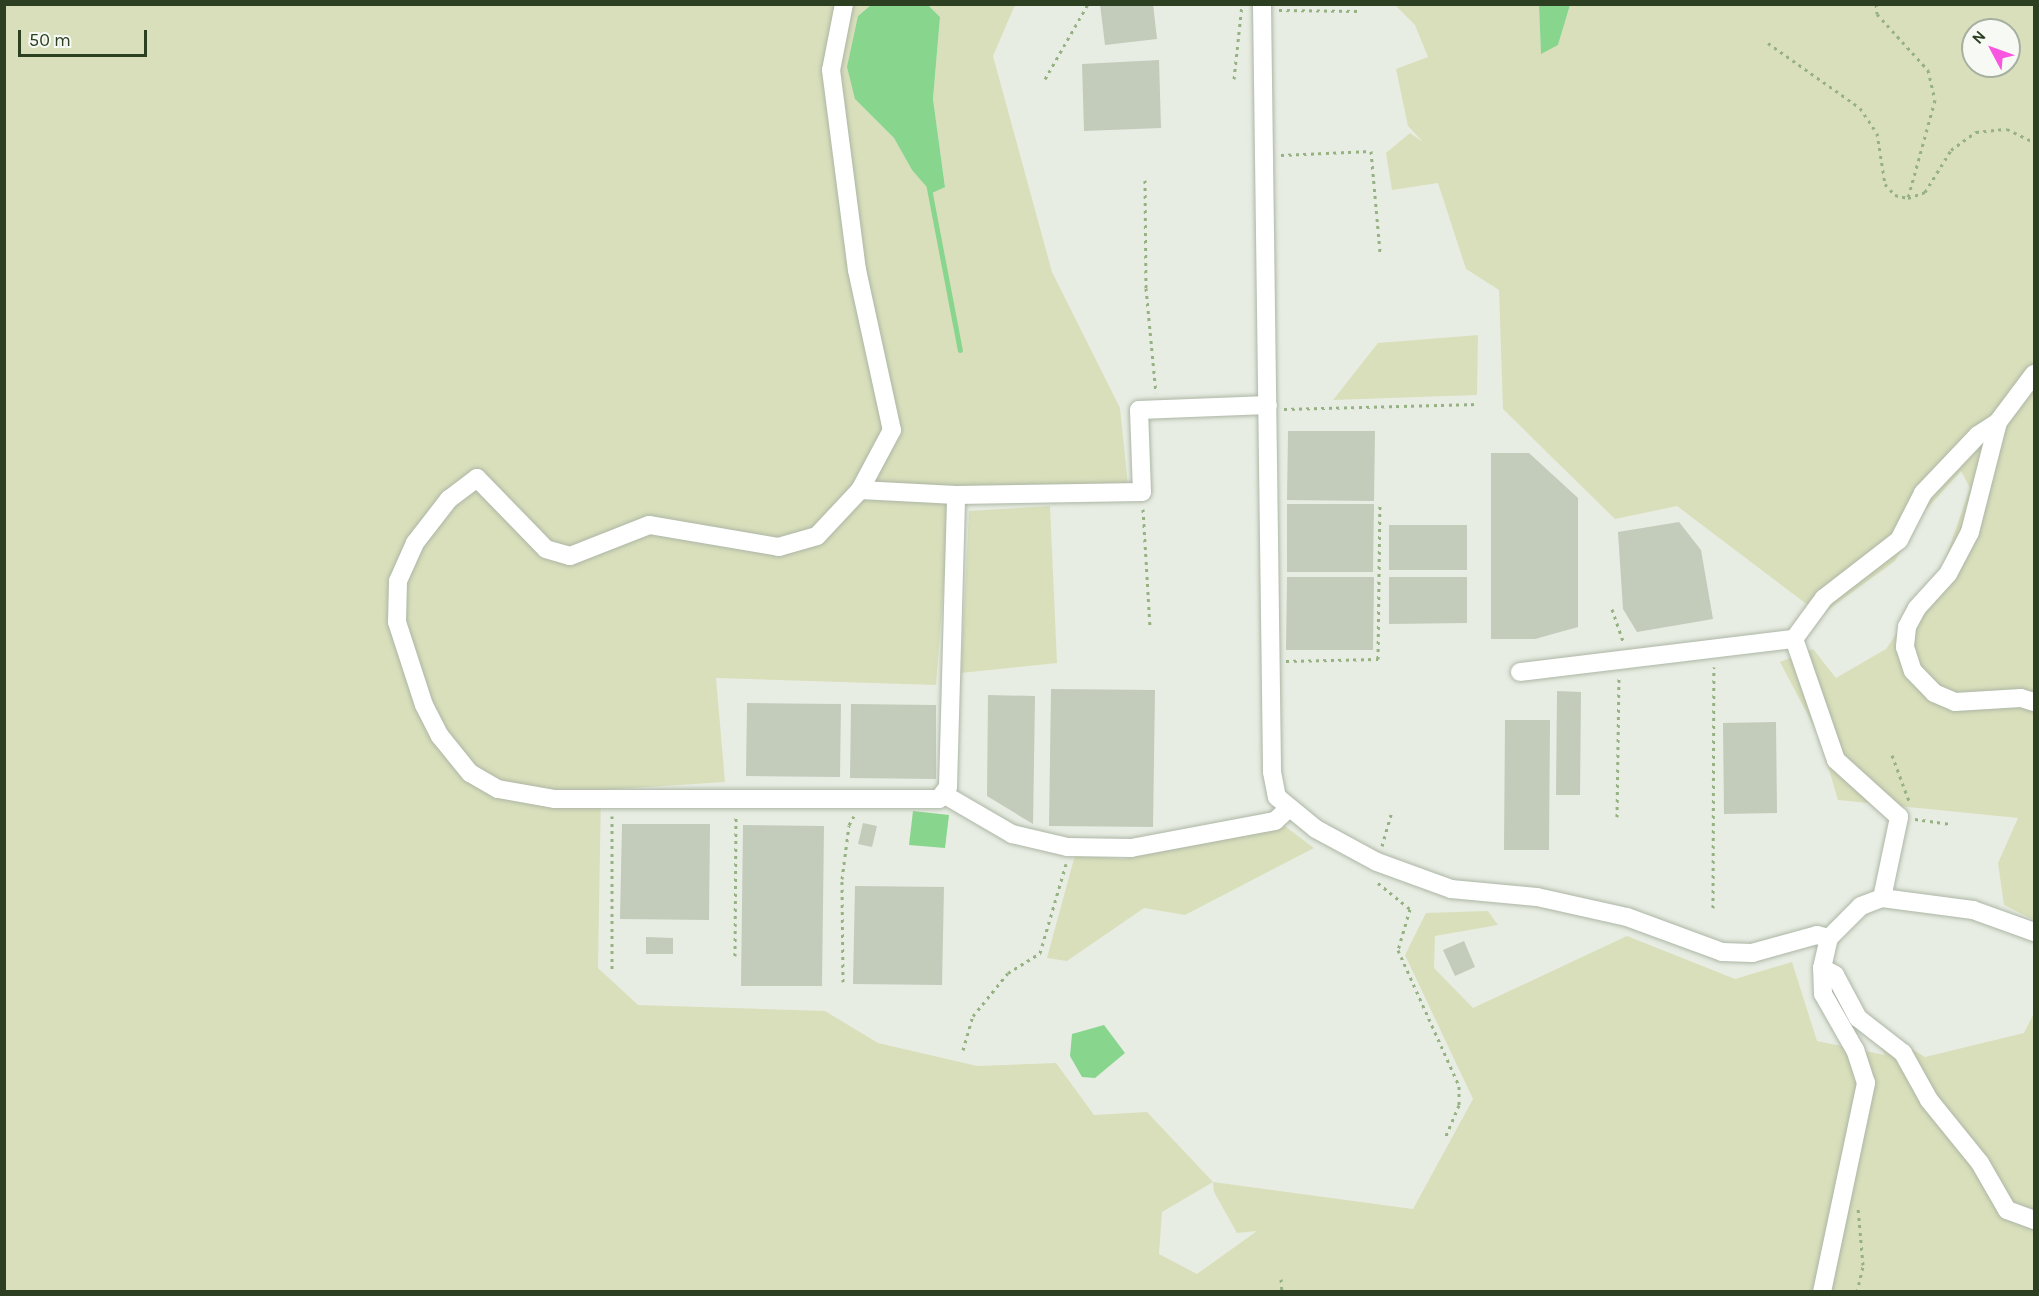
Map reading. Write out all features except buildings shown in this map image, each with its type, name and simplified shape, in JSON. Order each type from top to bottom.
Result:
[{"type":"street","points":[[844,4],[831,70],[857,270],[892,430],[860,490],[817,536],[779,547],[649,525],[570,556],[546,549],[477,478],[449,499],[415,543],[398,581],[397,622],[424,705],[440,736],[470,773],[498,789],[555,800],[612,802],[939,799],[945,795]]},
{"type":"street","points":[[1262,7],[1272,772],[1277,797],[1287,810],[1374,871],[1450,889],[1537,897],[1627,917],[1722,952],[1752,954],[1817,935],[1829,938]]},
{"type":"street","points":[[1520,672],[1628,656],[1794,639],[1824,597],[1899,540],[1923,493],[1978,435],[1998,422],[2034,374]]},
{"type":"street","points":[[860,490],[956,495],[1142,492],[1139,410],[1268,405]]},
{"type":"street","points":[[1998,422],[1970,532],[1948,574],[1917,608],[1906,627],[1905,647],[1913,671],[1934,693],[1955,702],[2021,698],[2034,702]]},
{"type":"street","points":[[945,795],[956,495]]},
{"type":"street","points":[[1794,639],[1836,760],[1908,818],[1882,898]]},
{"type":"street","points":[[945,795],[1012,834],[1067,847],[1131,848],[1275,821],[1287,810]]},
{"type":"street","points":[[1822,1292],[1849,1176],[1866,1083],[1855,1050],[1823,994],[1821,968],[1829,938],[1861,906],[1882,898],[1973,910],[2034,932]]},
{"type":"street","points":[[1821,968],[1835,975],[1858,1018],[1902,1053],[1929,1100],[1980,1163],[2007,1210],[2034,1220]]},
{"type":"path","points":[[1045,79],[1088,4]]},
{"type":"path","points":[[1234,79],[1242,4]]},
{"type":"path","points":[[1876,4],[1877,14],[1928,70],[1935,100],[1908,198]]},
{"type":"path","points":[[1262,7],[1361,11]]},
{"type":"path","points":[[1768,43],[1860,108],[1877,133],[1885,183],[1895,195],[1908,198],[1925,192],[1951,150],[1976,132],[2007,129],[2034,142]]},
{"type":"path","points":[[1264,156],[1371,151],[1380,252]]},
{"type":"path","points":[[1145,180],[1146,288],[1158,409]]},
{"type":"path","points":[[1268,405],[1280,410],[1479,404]]},
{"type":"path","points":[[1142,492],[1149,628]]},
{"type":"path","points":[[1270,662],[1378,659],[1380,506]]},
{"type":"path","points":[[1612,609],[1628,656],[1618,680],[1617,817]]},
{"type":"path","points":[[1713,908],[1714,646]]},
{"type":"path","points":[[1892,755],[1908,818],[1949,824]]},
{"type":"path","points":[[843,982],[842,879],[849,825],[864,798]]},
{"type":"path","points":[[735,956],[736,800]]},
{"type":"path","points":[[612,802],[612,971]]},
{"type":"path","points":[[1391,814],[1374,871],[1410,909],[1398,950],[1459,1086],[1459,1105],[1446,1136]]},
{"type":"path","points":[[963,1050],[973,1016],[1008,973],[1041,953],[1066,868],[1067,847]]},
{"type":"path","points":[[1849,1176],[1857,1188],[1863,1265],[1857,1292]]},
{"type":"path","points":[[1281,1279],[1282,1292]]},
{"type":"shaded area","points":[[5,5],[871,5],[858,16],[855,99],[894,138],[912,170],[945,186],[933,99],[940,17],[928,5],[1015,5],[993,56],[1052,272],[1120,408],[1128,485],[950,503],[936,685],[716,678],[725,782],[601,790],[598,968],[638,1005],[825,1011],[878,1043],[977,1066],[1056,1063],[1094,1115],[1147,1112],[1213,1182],[1413,1209],[1473,1099],[1405,955],[1426,913],[1488,911],[1498,925],[1435,936],[1434,968],[1473,1008],[1627,936],[1735,979],[1792,962],[1817,1041],[1885,1055],[1867,1022],[1925,1057],[2024,1033],[2034,1013],[2034,1291],[5,1292]],"holes":[[[1213,1182],[1214,1192],[1237,1233],[1257,1231],[1197,1274],[1159,1254],[1162,1212]]]},
{"type":"shaded area","points":[[871,5],[928,5],[940,17],[933,99],[945,187],[932,193],[912,170],[894,138],[855,99],[847,67],[858,16]]},
{"type":"shaded area","points":[[1395,5],[1539,5],[1541,53],[1558,45],[1570,5],[2034,5],[2034,920],[2004,905],[1998,863],[2018,818],[1838,800],[1819,736],[1780,662],[1813,649],[1836,678],[1886,649],[1944,563],[1970,488],[1961,471],[1922,514],[1895,561],[1821,615],[1677,506],[1615,519],[1503,409],[1499,290],[1466,269],[1438,183],[1392,190],[1386,153],[1410,133],[1423,142],[1408,126],[1396,69],[1428,57],[1415,25]]},
{"type":"shaded area","points":[[1539,5],[1570,5],[1558,45],[1541,54]]},
{"type":"shaded area","points":[[1478,335],[1477,395],[1333,400],[1378,343]]},
{"type":"shaded area","points":[[1050,506],[1057,663],[961,673],[969,511]]},
{"type":"shaded area","points":[[913,811],[949,815],[945,848],[909,845]]},
{"type":"shaded area","points":[[1282,824],[1314,848],[1185,915],[1144,908],[1067,961],[1047,958],[1075,855],[1124,859]]},
{"type":"shaded area","points":[[1104,1025],[1125,1053],[1095,1078],[1082,1077],[1070,1056],[1072,1034]]},
{"type":"waterway","points":[[928,183],[960,350]]}]
